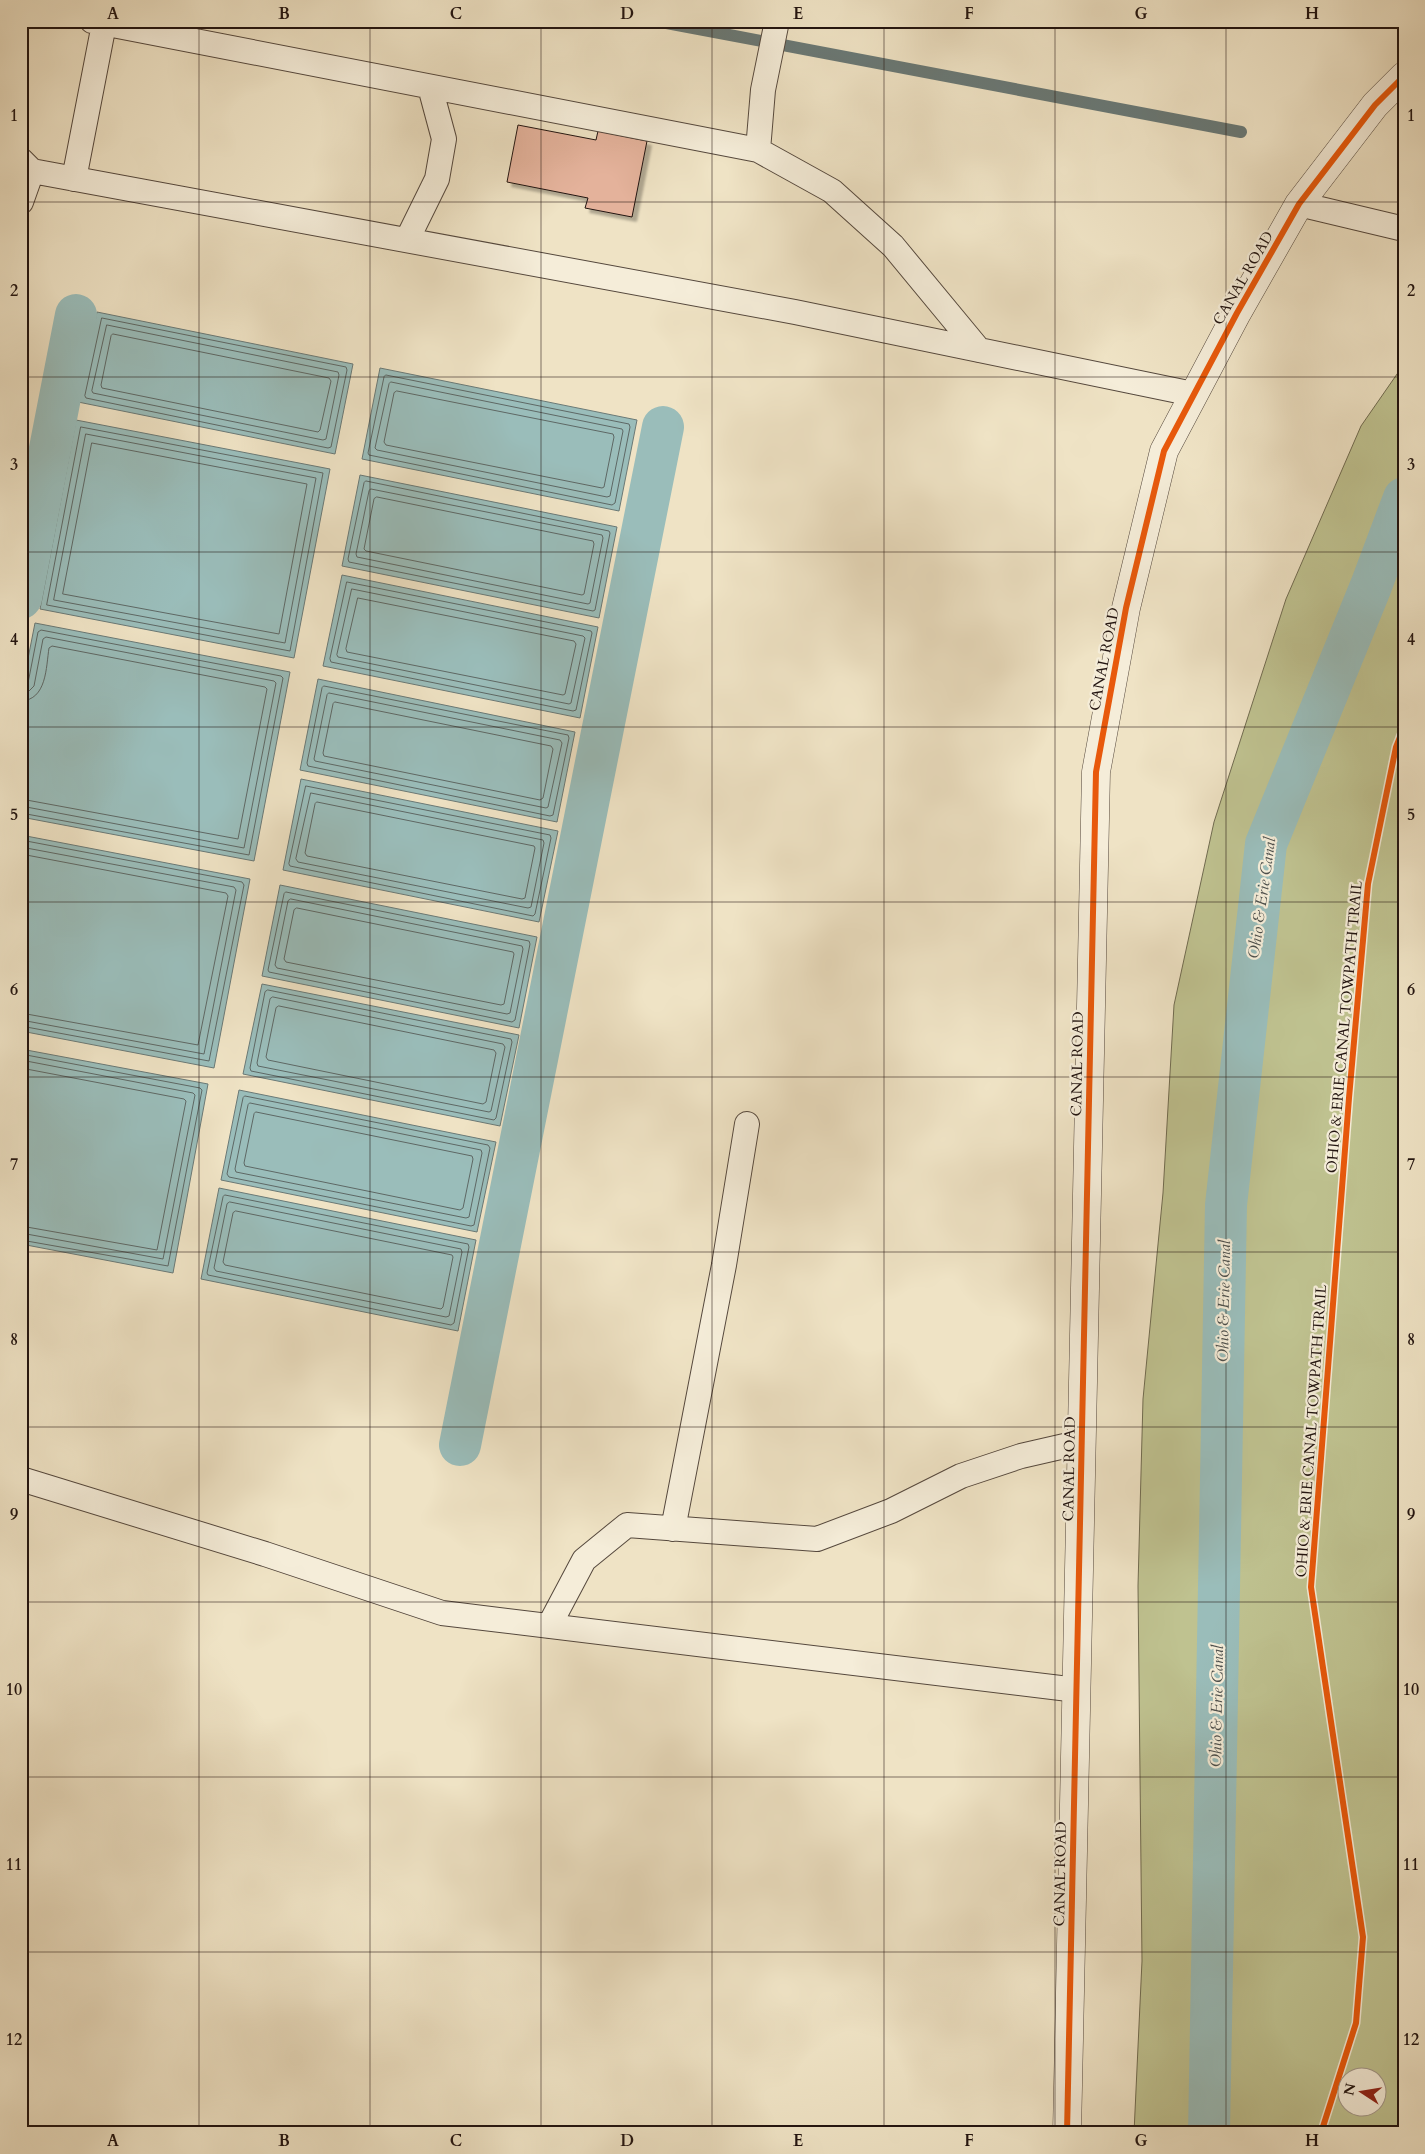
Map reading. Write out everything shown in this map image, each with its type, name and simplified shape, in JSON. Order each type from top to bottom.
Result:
[{"type":"street","name":"CANAL ROAD","points":[[1067,2133],[1096,772],[1126,608],[1164,451],[1237,313],[1300,204],[1375,105],[1404,76]]},
{"type":"lane","points":[[758,150],[763,90],[777,21]]},
{"type":"lane","points":[[74,179],[98,22],[758,150],[832,191],[886,240],[979,350]]},
{"type":"lane","points":[[407,240],[437,180],[444,139],[430,86]]},
{"type":"lane","points":[[21,202],[27,166],[74,179],[795,312],[1193,394]]},
{"type":"lane","points":[[1300,204],[1404,229]]},
{"type":"lane","points":[[673,1529],[724,1265],[747,1124]]},
{"type":"lane","points":[[549,1626],[584,1560],[627,1526],[817,1539],[891,1510],[961,1476],[1022,1456],[1082,1442]]},
{"type":"lane","points":[[21,1479],[265,1554],[442,1613],[1077,1690]]},
{"type":"green space","points":[[1404,364],[1404,2133],[1134,2133],[1142,1961],[1138,1586],[1143,1399],[1163,1193],[1174,1005],[1214,822],[1286,599],[1361,426]]},
{"type":"water","points":[[97,312],[353,364],[335,454],[78,402]]},
{"type":"water","points":[[380,368],[637,420],[619,511],[362,459]]},
{"type":"water","points":[[76,420],[330,469],[294,658],[40,609]]},
{"type":"water","points":[[360,475],[617,527],[599,618],[342,566]]},
{"type":"water","points":[[342,575],[598,627],[580,718],[323,666]]},
{"type":"water","points":[[35,623],[290,672],[254,861],[21,817],[21,694]]},
{"type":"water","points":[[318,679],[575,732],[557,822],[300,770]]},
{"type":"water","points":[[301,779],[558,831],[539,922],[283,870]]},
{"type":"water","points":[[21,835],[250,879],[214,1068],[21,1031]]},
{"type":"water","points":[[280,885],[537,937],[519,1028],[262,976]]},
{"type":"water","points":[[262,984],[519,1035],[500,1126],[243,1074]]},
{"type":"water","points":[[21,1049],[208,1084],[173,1273],[21,1244]]},
{"type":"water","points":[[239,1090],[496,1142],[477,1232],[221,1180]]},
{"type":"water","points":[[219,1188],[476,1240],[458,1331],[201,1279]]},
{"type":"building","points":[[518,125],[596,140],[598,131],[647,141],[632,217],[585,208],[588,198],[507,182]]},
{"type":"waterway","points":[[656,21],[1241,132]]},
{"type":"waterway","points":[[21,598],[76,315]]},
{"type":"waterway","points":[[460,1445],[663,427]]},
{"type":"waterway","name":"Ohio & Erie Canal","points":[[1209,2133],[1226,1205],[1266,844],[1371,586],[1404,498]]},
{"type":"cycle path","points":[[1067,2133],[1096,772],[1126,608],[1164,451],[1237,313],[1299,204],[1375,105],[1404,76]]},
{"type":"cycle path","name":"OHIO & ERIE CANAL TOWPATH TRAIL","points":[[1321,2133],[1356,2023],[1363,1937],[1311,1587],[1349,1098],[1368,884],[1396,747],[1404,727]]}]
